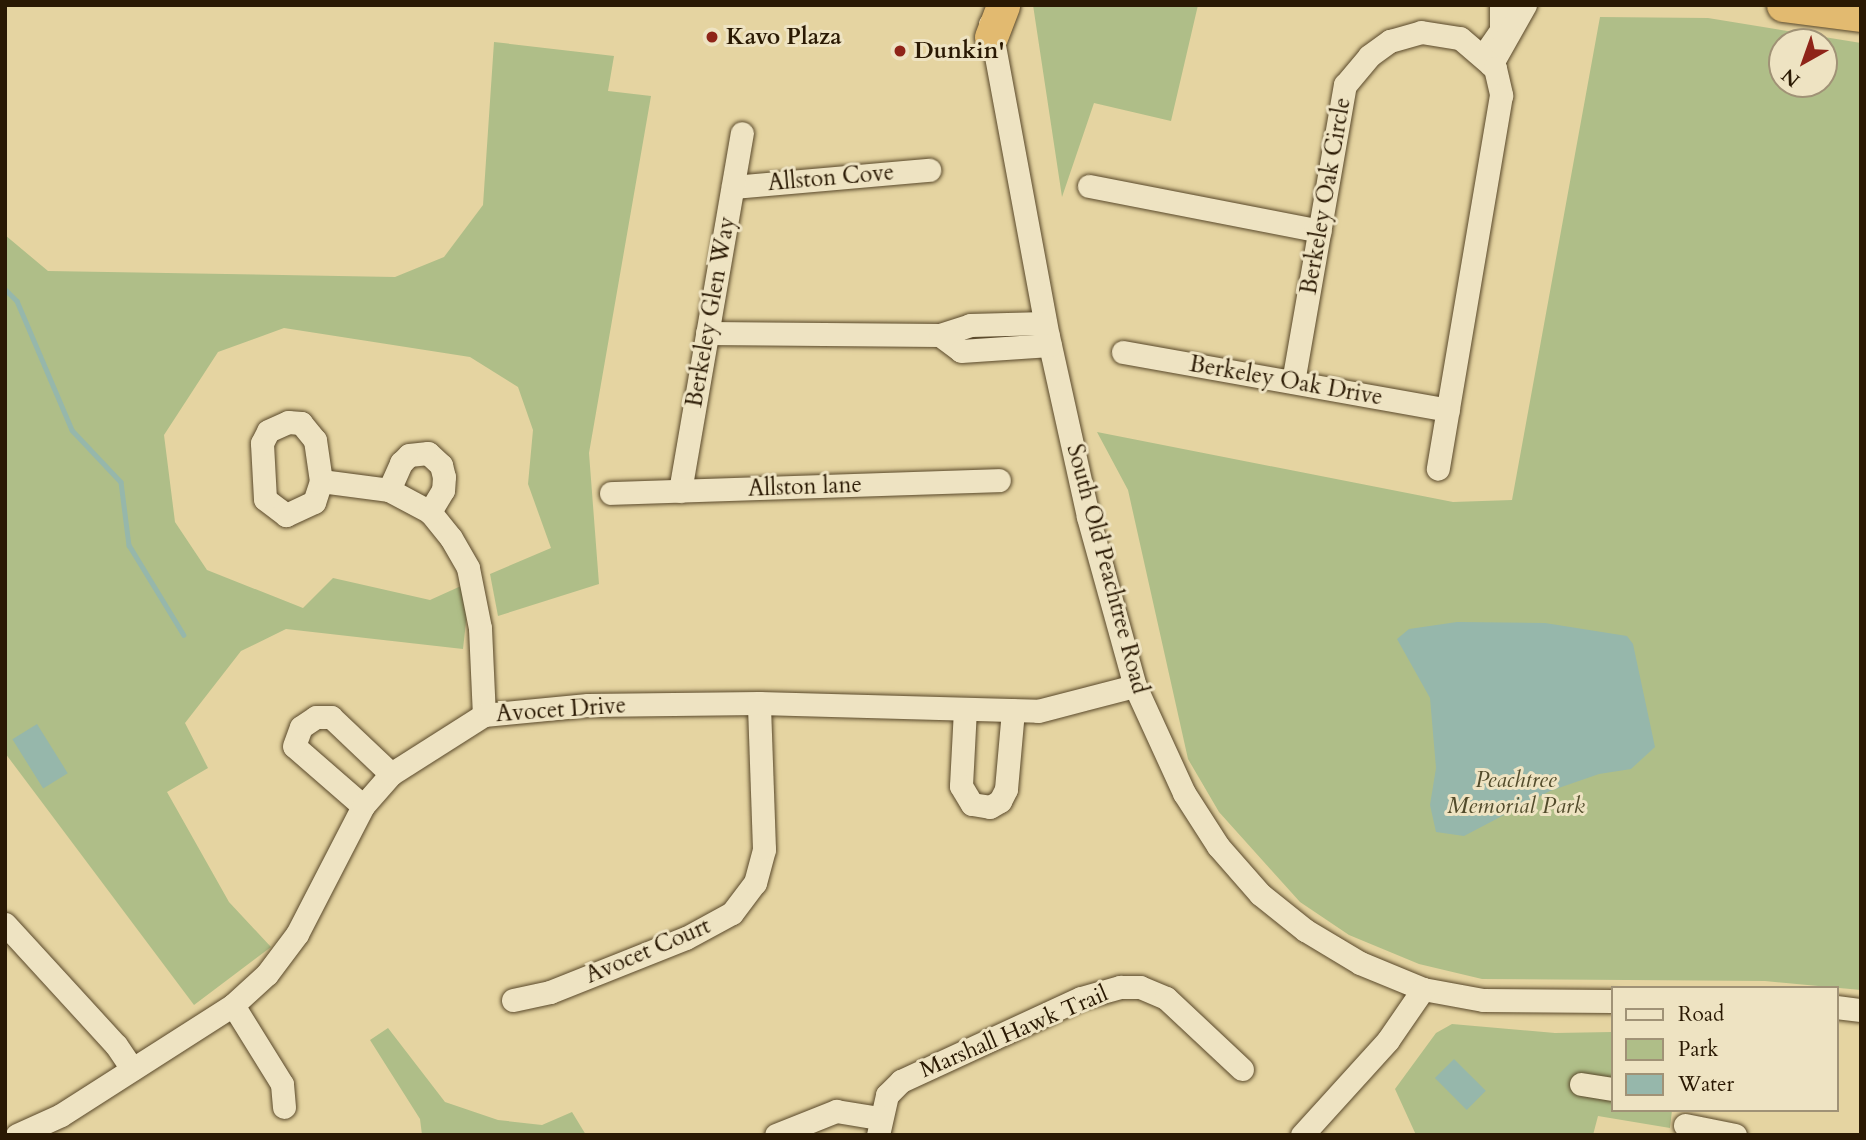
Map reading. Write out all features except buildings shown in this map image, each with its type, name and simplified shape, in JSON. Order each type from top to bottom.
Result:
[{"type":"highway","points":[[989,21],[1003,5]]},
{"type":"highway","points":[[1783,5],[1861,15]]},
{"type":"street","points":[[1438,469],[1498,133],[1501,95],[1486,60],[1511,11]]},
{"type":"street","name":"South Old Peachtree Road","points":[[989,21],[1048,334],[1088,517],[1135,686],[1184,793],[1218,846],[1260,894],[1305,930],[1360,963],[1423,989],[1483,1000],[1610,1001]]},
{"type":"street","name":"Berkeley Oak Circle","points":[[1293,382],[1345,85],[1357,69],[1390,41],[1421,32],[1460,38],[1486,60]]},
{"type":"street","name":"Berkeley Glen Way","points":[[680,491],[742,133]]},
{"type":"street","name":"Allston Cove","points":[[733,187],[929,170]]},
{"type":"street","points":[[1089,186],[1320,231]]},
{"type":"street","points":[[707,333],[940,335],[977,325],[1048,334]]},
{"type":"street","points":[[977,325],[978,352]]},
{"type":"street","points":[[940,335],[961,351],[978,352],[1048,334]]},
{"type":"street","name":"Berkeley Oak Drive","points":[[1123,352],[1448,410]]},
{"type":"street","points":[[389,490],[401,463],[409,456],[428,453],[441,465],[444,477],[443,490],[430,512]]},
{"type":"street","name":"Allston lane","points":[[611,493],[999,480]]},
{"type":"street","points":[[321,481],[389,490],[430,512],[468,568],[480,628],[484,715]]},
{"type":"street","name":"Avocet Drive","points":[[17,1135],[61,1115],[233,1005],[289,948],[363,806],[391,774],[484,715],[588,705],[759,702],[1038,711],[1135,686]]},
{"type":"street","name":"Avocet Court","points":[[513,1000],[550,992],[662,948],[732,913],[755,883],[764,849],[759,702]]},
{"type":"street","points":[[965,709],[961,786],[972,804],[990,807],[1000,801],[1006,789],[1008,740],[1001,710]]},
{"type":"street","points":[[363,806],[331,781],[294,746],[300,727],[316,718],[331,717],[391,774]]},
{"type":"street","points":[[5,924],[116,1045],[132,1069]]},
{"type":"street","name":"Marshall Hawk Trail","points":[[879,1126],[887,1095],[901,1082],[1081,998],[1120,987],[1140,987],[1166,998],[1242,1069]]},
{"type":"street","points":[[1302,1135],[1388,1040],[1423,989]]},
{"type":"street","points":[[233,1005],[282,1084],[284,1107]]},
{"type":"street","points":[[1838,1007],[1861,1010]]},
{"type":"street","points":[[1581,1084],[1610,1089]]},
{"type":"street","points":[[776,1135],[836,1111],[879,1126]]},
{"type":"street","points":[[1685,1123],[1735,1135]]},
{"type":"green space","points":[[1033,5],[1198,5],[1171,121],[1094,103],[1062,197]]},
{"type":"green space","name":"Peachtree Memorial Park","points":[[1600,17],[1708,18],[1769,28],[1768,98],[1838,98],[1838,39],[1861,43],[1861,990],[1765,981],[1482,979],[1419,964],[1349,935],[1300,902],[1219,812],[1188,759],[1128,490],[1097,432],[1453,502],[1512,500]]},
{"type":"green space","points":[[494,42],[614,56],[608,91],[651,96],[589,453],[599,584],[498,616],[490,574],[551,548],[528,484],[533,430],[518,387],[470,357],[284,328],[218,352],[164,435],[175,522],[207,570],[303,608],[333,578],[430,600],[461,586],[467,613],[463,649],[286,629],[241,651],[185,723],[208,768],[167,792],[229,902],[271,947],[194,1005],[5,753],[5,235],[48,271],[395,277],[444,257],[483,205]]},
{"type":"green space","points":[[1452,1024],[1555,1033],[1610,1032],[1610,1112],[1672,1112],[1670,1128],[1598,1116],[1593,1135],[1416,1135],[1395,1089],[1436,1033]]},
{"type":"green space","points":[[388,1028],[445,1102],[498,1120],[542,1125],[572,1112],[586,1135],[422,1135],[420,1119],[370,1040]]},
{"type":"water","points":[[1457,622],[1545,623],[1627,636],[1633,644],[1655,747],[1631,769],[1599,774],[1550,791],[1464,836],[1436,832],[1430,805],[1436,768],[1430,698],[1397,639],[1409,629]]},
{"type":"water","points":[[37,724],[68,773],[43,789],[12,739]]},
{"type":"water","points":[[1454,1059],[1486,1091],[1467,1110],[1435,1078]]},
{"type":"waterway","points":[[5,289],[17,301],[72,430],[121,482],[129,545],[184,635]]},
{"type":"place","name":"Kavo Plaza","points":[[712,37]]},
{"type":"place","name":"Dunkin'","points":[[900,51]]}]
